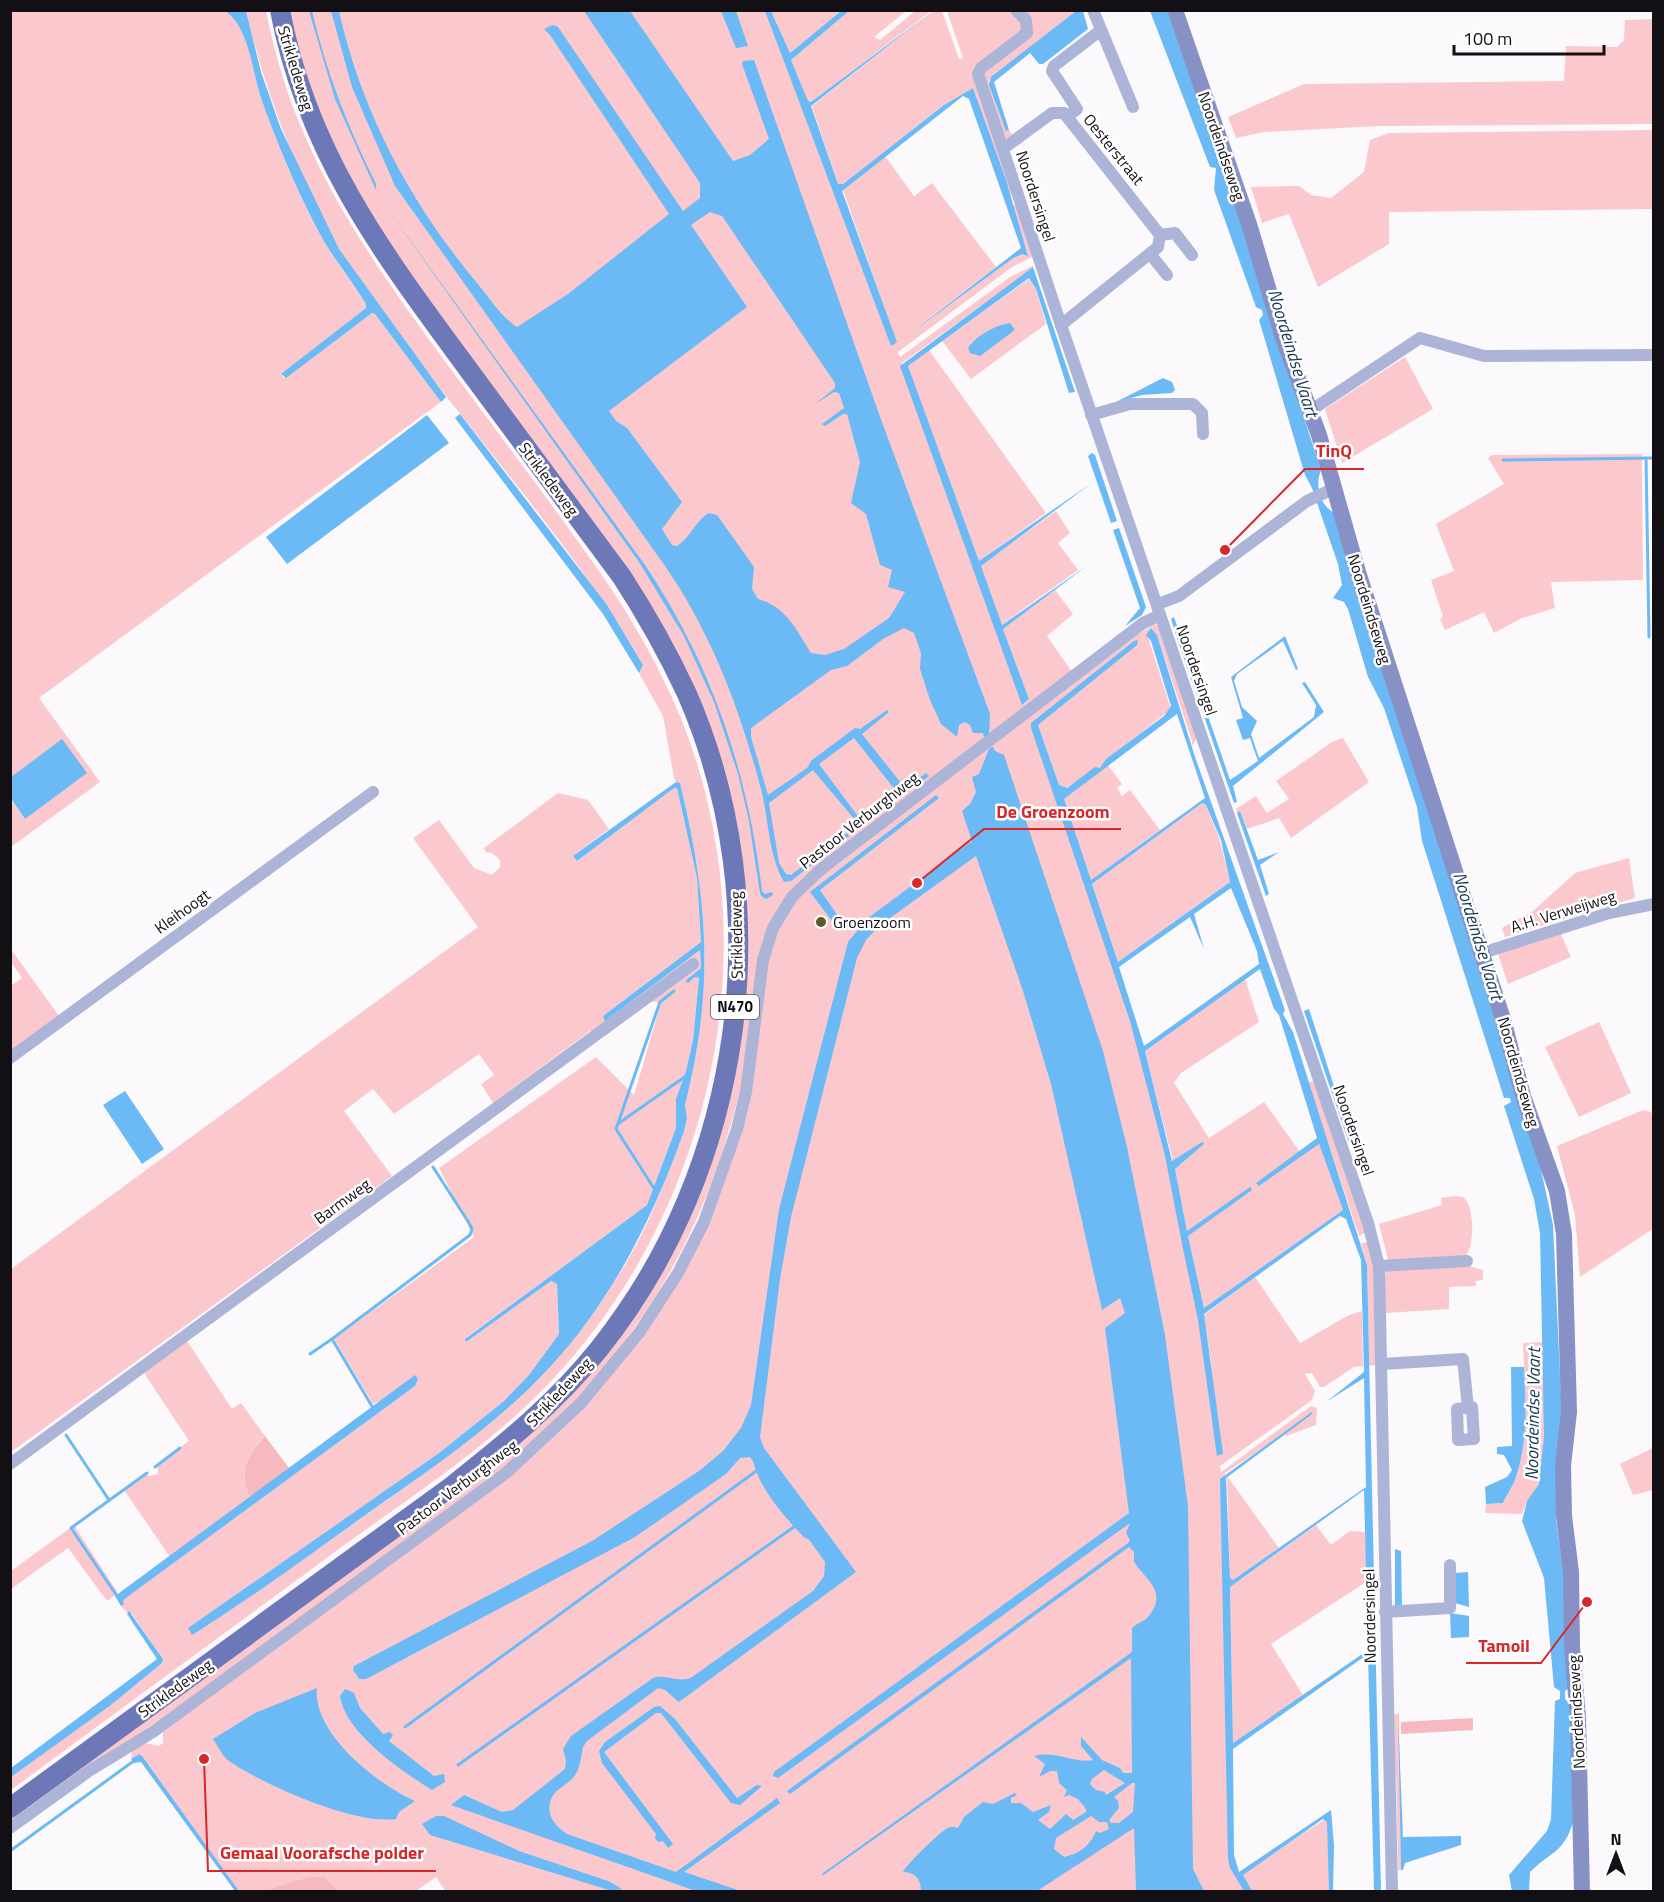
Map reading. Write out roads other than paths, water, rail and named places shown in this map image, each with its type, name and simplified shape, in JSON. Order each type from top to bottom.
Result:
[{"type":"main road","name":"Strikledeweg","points":[[10,1794],[485,1447],[513,1425],[567,1370],[622,1298],[665,1221],[704,1119],[723,1022],[727,960],[726,910],[719,851],[696,754],[677,700],[652,648],[611,582],[395,289],[354,227],[325,176],[305,132],[285,77],[269,10]]},
{"type":"main road","name":"Strikledeweg","points":[[10,1808],[452,1486],[520,1433],[573,1380],[630,1306],[675,1226],[699,1170],[715,1122],[734,1025],[738,911],[731,850],[713,771],[687,694],[647,616],[622,577],[404,282],[363,222],[334,170],[315,127],[296,73],[280,10]]},
{"type":"street","name":"Noordersingel","points":[[1016,10],[1026,20],[1027,33],[981,68],[978,74],[1060,325],[1368,1223],[1379,1266],[1392,1892]]},
{"type":"street","points":[[1093,10],[1133,107]]},
{"type":"street","name":"Noordeindseweg","points":[[1175,10],[1249,224],[1283,338],[1314,408],[1323,493],[1365,594],[1503,1018],[1520,1086],[1557,1191],[1564,1234],[1569,1412],[1563,1465],[1564,1516],[1570,1572],[1572,1647],[1578,1718],[1582,1892]]},
{"type":"street","points":[[1067,117],[1077,109],[1052,72],[1054,66],[1101,30]]},
{"type":"street","name":"Oesterstraat","points":[[1004,148],[1052,113],[1060,111],[1160,235],[1175,233],[1192,255]]},
{"type":"street","points":[[1060,325],[1150,254],[1160,244],[1160,235]]},
{"type":"street","points":[[1150,254],[1167,275]]},
{"type":"street","points":[[1314,408],[1420,338],[1484,356],[1653,355]]},
{"type":"street","points":[[1091,415],[1130,404],[1193,404],[1202,413],[1203,434]]},
{"type":"street","name":"Pastoor Verburghweg","points":[[10,1828],[89,1771],[153,1732],[497,1480],[555,1430],[581,1403],[639,1333],[678,1273],[704,1222],[736,1129],[746,1092],[763,960],[774,928],[792,897],[806,881],[880,823],[1159,610],[1323,493]]},
{"type":"street","name":"Kleihoogt","points":[[10,1058],[373,792]]},
{"type":"street","name":"A.H. Verweijweg","points":[[1482,952],[1609,913],[1653,904]]},
{"type":"street","name":"Barmweg","points":[[10,1464],[693,964]]},
{"type":"street","points":[[1379,1266],[1467,1261]]},
{"type":"street","points":[[1382,1364],[1463,1359],[1468,1408]]},
{"type":"street","points":[[1385,1612],[1450,1608],[1450,1565]]},
{"type":"water","points":[[225,11],[246,11],[261,72],[281,129],[339,249],[446,397],[441,402],[372,313],[286,378],[281,374],[366,308],[366,304],[330,251],[302,198],[262,101],[245,40],[240,28]]},
{"type":"water","points":[[309,11],[312,11],[339,99],[376,184],[376,190],[335,99]]},
{"type":"water","points":[[331,11],[339,11],[361,85],[375,120],[410,189],[453,253],[500,312],[517,327],[568,294],[669,214],[544,29],[553,25],[558,27],[683,211],[700,198],[700,183],[584,11],[630,11],[733,161],[750,155],[769,139],[742,64],[743,61],[754,60],[879,414],[990,714],[989,735],[984,737],[983,733],[973,733],[970,725],[965,722],[959,725],[957,737],[941,724],[920,669],[921,653],[914,633],[904,628],[883,639],[847,666],[831,670],[751,728],[751,737],[768,795],[807,768],[812,760],[855,728],[860,729],[887,710],[889,712],[862,734],[905,788],[926,773],[929,776],[892,804],[890,801],[897,796],[896,791],[854,738],[819,764],[860,819],[865,821],[884,806],[885,808],[861,827],[813,770],[769,803],[779,863],[786,874],[791,875],[847,833],[849,836],[791,881],[784,882],[775,860],[764,801],[744,730],[723,673],[697,618],[665,566],[395,186],[352,87]],"holes":[[[710,212],[722,216],[835,383],[835,388],[815,404],[834,392],[839,393],[844,408],[822,424],[825,426],[843,414],[847,414],[860,462],[851,503],[866,514],[880,565],[892,570],[888,587],[905,592],[889,618],[844,649],[825,655],[811,653],[796,628],[784,614],[758,599],[752,589],[754,567],[717,515],[709,513],[700,520],[682,542],[677,546],[672,545],[662,529],[682,502],[627,428],[616,421],[609,411],[747,307],[691,225]]]},
{"type":"water","points":[[721,11],[736,11],[748,46],[736,48]]},
{"type":"water","points":[[765,11],[771,11],[790,53],[841,11],[849,11],[791,60],[808,101],[811,102],[933,11],[811,106],[838,184],[843,184],[944,105],[973,88],[1006,180],[1028,256],[1022,254],[1012,259],[908,335],[1021,248],[969,99],[963,96],[842,191],[897,342],[891,346]]},
{"type":"water","points":[[1076,11],[1083,11],[1088,29],[1043,64],[1039,64],[1030,53],[994,82],[1009,130],[1006,131],[989,85],[991,77]]},
{"type":"water","points":[[1150,11],[1167,11],[1224,172],[1321,470],[1318,487],[1321,499],[1333,512],[1500,1035],[1516,1100],[1538,1156],[1553,1225],[1562,1417],[1556,1519],[1563,1569],[1569,1688],[1565,1691],[1565,1699],[1571,1704],[1573,1822],[1561,1846],[1530,1872],[1529,1891],[1512,1891],[1509,1875],[1547,1831],[1551,1819],[1555,1701],[1560,1699],[1560,1691],[1554,1687],[1544,1578],[1522,1521],[1527,1501],[1539,1484],[1544,1436],[1540,1233],[1534,1199],[1504,1106],[1511,1102],[1510,1098],[1504,1098],[1422,841],[1417,807],[1384,708],[1368,677],[1348,609],[1344,602],[1333,598],[1342,585],[1338,564],[1312,488],[1305,475],[1259,320],[1263,315],[1262,310],[1256,307],[1214,190],[1216,168],[1210,167]]},
{"type":"water","points":[[381,200],[645,565],[690,641],[708,681],[736,762],[756,847],[762,891],[765,894],[772,892],[773,895],[766,899],[761,896],[749,821],[738,774],[714,702],[684,636],[639,562]]},
{"type":"water","points":[[1033,267],[1075,392],[1069,393],[1036,289],[1029,278],[908,366],[979,561],[1093,482],[981,566],[1002,625],[1088,565],[1003,629],[1029,699],[1022,705],[900,366]]},
{"type":"water","points":[[1010,323],[1015,330],[980,356],[970,353],[968,348],[981,335],[998,326]]},
{"type":"water","points":[[1163,378],[1172,382],[1175,390],[1172,393],[1142,395],[1116,402]]},
{"type":"water","points":[[460,414],[607,605],[643,665],[639,673],[603,614],[455,418]]},
{"type":"water","points":[[427,415],[449,443],[287,564],[266,537]]},
{"type":"water","points":[[1092,453],[1095,455],[1117,521],[1111,523],[1088,456]]},
{"type":"water","points":[[1119,528],[1146,607],[1142,615],[1125,626],[1140,608],[1113,530]]},
{"type":"water","points":[[1174,617],[1230,780],[1258,761],[1250,738],[1243,740],[1236,720],[1243,718],[1231,677],[1285,636],[1298,669],[1296,670],[1283,641],[1237,674],[1234,681],[1242,707],[1257,721],[1251,734],[1259,758],[1314,717],[1316,705],[1302,683],[1305,682],[1324,712],[1233,786],[1237,802],[1234,803],[1178,641],[1171,619]]},
{"type":"water","points":[[1151,628],[1157,635],[1195,757],[1285,1010],[1283,1014],[1293,1032],[1367,1265],[1381,1891],[1374,1891],[1368,1654],[1233,1749],[1234,1855],[1239,1872],[1331,1810],[1334,1845],[1333,1891],[1329,1891],[1327,1822],[1323,1819],[1243,1875],[1252,1891],[1244,1891],[1230,1868],[1228,1859],[1220,1479],[1313,1411],[1311,1415],[1226,1478],[1230,1578],[1233,1580],[1366,1487],[1364,1378],[1326,1402],[1364,1372],[1361,1260],[1346,1219],[1340,1216],[1204,1314],[1223,1454],[1217,1456],[1198,1320],[1165,1156],[1130,1021],[1031,728],[1031,723],[1138,640],[1137,645],[1038,725],[1059,785],[1067,788],[1095,767],[1100,768],[1106,759],[1164,716],[1171,706],[1151,641],[1146,635]],"holes":[[[1177,714],[1205,798],[1091,880],[1064,799]],[[1202,803],[1206,805],[1221,840],[1230,882],[1118,962],[1092,884]],[[1231,888],[1257,951],[1259,964],[1144,1046],[1119,967],[1190,917],[1204,949],[1194,914]],[[1260,969],[1274,1009],[1279,1015],[1317,1138],[1256,1183],[1259,1186],[1319,1144],[1343,1210],[1204,1308],[1188,1236],[1252,1190],[1250,1187],[1187,1231],[1175,1169],[1204,1144],[1202,1142],[1172,1161],[1145,1051]],[[1364,1490],[1368,1650],[1233,1743],[1230,1587]]]},
{"type":"water","points":[[62,739],[87,773],[25,819],[11,799],[11,777]]},
{"type":"water","points":[[993,747],[995,751],[1004,755],[1103,1051],[1127,1147],[1165,1335],[1188,1506],[1193,1869],[1204,1891],[1136,1891],[1134,1828],[1037,1891],[921,1891],[916,1877],[903,1872],[937,1836],[948,1828],[958,1828],[964,1817],[983,1802],[993,1804],[1015,1793],[1017,1795],[1011,1798],[1011,1803],[1021,1803],[1033,1812],[1051,1805],[1049,1812],[1038,1820],[1050,1829],[1066,1814],[1073,1820],[1086,1812],[1078,1799],[1069,1795],[1064,1797],[1067,1790],[1059,1783],[1057,1771],[1050,1771],[1039,1777],[1045,1764],[1034,1756],[1050,1755],[1086,1761],[1093,1760],[1081,1746],[1081,1737],[1102,1760],[1120,1768],[1123,1773],[1132,1773],[1131,1658],[822,1876],[823,1873],[1132,1652],[1132,1628],[1148,1617],[1154,1608],[1156,1593],[1134,1562],[1134,1552],[1129,1547],[790,1794],[787,1791],[1128,1543],[1130,1540],[1126,1533],[1130,1523],[778,1778],[773,1776],[774,1772],[1129,1513],[1105,1328],[1125,1313],[1120,1298],[1102,1310],[1051,1084],[1023,991],[976,856],[879,926],[866,940],[857,958],[791,1217],[780,1279],[760,1437],[764,1448],[856,1572],[679,1702],[665,1690],[658,1688],[587,1741],[575,1775],[554,1794],[549,1806],[554,1822],[567,1834],[676,1872],[777,1798],[780,1803],[684,1872],[741,1891],[696,1891],[451,1805],[464,1795],[502,1812],[513,1810],[565,1769],[566,1760],[563,1749],[571,1736],[653,1678],[687,1679],[692,1677],[813,1591],[824,1576],[825,1562],[750,1457],[740,1458],[726,1474],[635,1537],[366,1679],[359,1679],[353,1670],[354,1666],[592,1541],[699,1471],[723,1451],[741,1428],[751,1405],[779,1209],[848,942],[868,918],[972,841],[962,811],[970,804],[976,792],[972,777],[979,774],[989,749]],"holes":[[[1104,1770],[1125,1783],[1106,1795],[1105,1792],[1096,1790],[1090,1784],[1092,1779]],[[1135,1783],[1133,1812],[1119,1823],[1111,1823],[1109,1820],[1119,1808],[1118,1801],[1114,1797]],[[1091,1816],[1099,1822],[1107,1822],[1109,1829],[1100,1833],[1096,1831],[1084,1848],[1064,1857],[1054,1849],[1056,1838]]]},
{"type":"water","points":[[676,782],[680,783],[689,825],[702,905],[704,982],[701,1021],[685,1105],[687,1118],[684,1131],[659,1195],[611,1287],[571,1343],[548,1369],[483,1429],[257,1592],[192,1635],[188,1628],[439,1453],[504,1401],[529,1375],[559,1334],[557,1284],[551,1281],[466,1342],[465,1339],[647,1205],[676,1128],[676,1099],[686,1071],[693,1040],[699,978],[695,977],[688,983],[685,981],[701,968],[700,950],[605,1021],[603,1016],[701,942],[697,878],[677,788],[577,861],[573,856]]},
{"type":"water","points":[[936,795],[939,798],[820,890],[843,923],[842,928],[838,929],[810,892]]},
{"type":"water","points":[[1240,811],[1258,860],[1279,852],[1260,865],[1269,894],[1266,896],[1237,813]]},
{"type":"water","points":[[1309,1009],[1352,1142],[1349,1143],[1304,1011]]},
{"type":"water","points":[[125,1091],[164,1149],[142,1164],[103,1105]]},
{"type":"water","points":[[1511,1367],[1524,1367],[1526,1407],[1521,1461],[1503,1503],[1486,1504],[1485,1487],[1507,1477],[1512,1470],[1504,1455],[1497,1454],[1497,1447],[1512,1446]]},
{"type":"water","points":[[415,1375],[418,1379],[415,1386],[123,1600],[124,1604],[121,1606],[115,1596]]},
{"type":"water","points":[[1395,1549],[1401,1551],[1402,1609],[1395,1609]]},
{"type":"water","points":[[1468,1572],[1469,1607],[1455,1603],[1455,1573]]},
{"type":"water","points":[[129,1611],[163,1659],[162,1663],[111,1705],[11,1777],[11,1768],[157,1659],[127,1614]]},
{"type":"water","points":[[1450,1613],[1469,1616],[1469,1637],[1451,1638]]},
{"type":"water","points":[[317,1688],[318,1705],[336,1739],[366,1770],[415,1801],[399,1812],[396,1819],[357,1816],[334,1810],[286,1791],[229,1761],[213,1739],[255,1713]]},
{"type":"water","points":[[345,1689],[354,1693],[360,1708],[383,1734],[390,1732],[393,1735],[389,1741],[434,1776],[444,1774],[445,1782],[432,1790],[377,1750],[352,1724],[344,1710],[340,1696]]},
{"type":"water","points":[[660,1706],[675,1719],[737,1798],[757,1785],[762,1786],[740,1805],[731,1803],[661,1713],[656,1713],[604,1752],[673,1844],[668,1848],[663,1841],[658,1842],[655,1838],[656,1834],[602,1763],[599,1751],[605,1742],[654,1707]]},
{"type":"water","points":[[1398,1715],[1403,1837],[1461,1836],[1461,1845],[1405,1863],[1403,1870],[1401,1870]]},
{"type":"water","points":[[139,1754],[239,1891],[235,1891],[141,1762],[134,1763],[131,1759]]},
{"type":"water","points":[[436,1816],[444,1816],[519,1851],[608,1881],[622,1889],[612,1891],[430,1835],[422,1824]]},
{"type":"waterway","points":[[1646,458],[1649,637]]},
{"type":"waterway","points":[[1503,460],[1654,458]]},
{"type":"waterway","points":[[655,1190],[616,1129],[660,1002],[674,991]]},
{"type":"waterway","points":[[619,1123],[686,1076]]},
{"type":"waterway","points":[[332,1339],[470,1235],[472,1229],[469,1223],[433,1167]]},
{"type":"waterway","points":[[310,1354],[332,1339],[373,1408]]},
{"type":"waterway","points":[[66,1435],[109,1500]]},
{"type":"waterway","points":[[155,1467],[180,1448]]},
{"type":"waterway","points":[[757,1455],[770,1487],[784,1508],[808,1534]]},
{"type":"waterway","points":[[405,1727],[759,1469]]},
{"type":"waterway","points":[[117,1596],[71,1528],[147,1473]]},
{"type":"waterway","points":[[458,1765],[798,1524]]},
{"type":"waterway","points":[[10,1851],[135,1760]]},
{"type":"place","name":"TinQ","points":[[1225,550]]},
{"type":"place","name":"De Groenzoom","points":[[917,883]]},
{"type":"place","name":"Groenzoom","points":[[821,922]]},
{"type":"place","name":"Tamoil","points":[[1587,1602]]},
{"type":"place","name":"Gemaal Voorafsche polder","points":[[204,1759]]},
{"type":"water label","name":"Noordeindse Vaart","points":[[1293,353]]},
{"type":"water label","name":"Noordeindse Vaart","points":[[1478,936]]},
{"type":"water label","name":"Noordeindse Vaart","points":[[1533,1414]]}]
